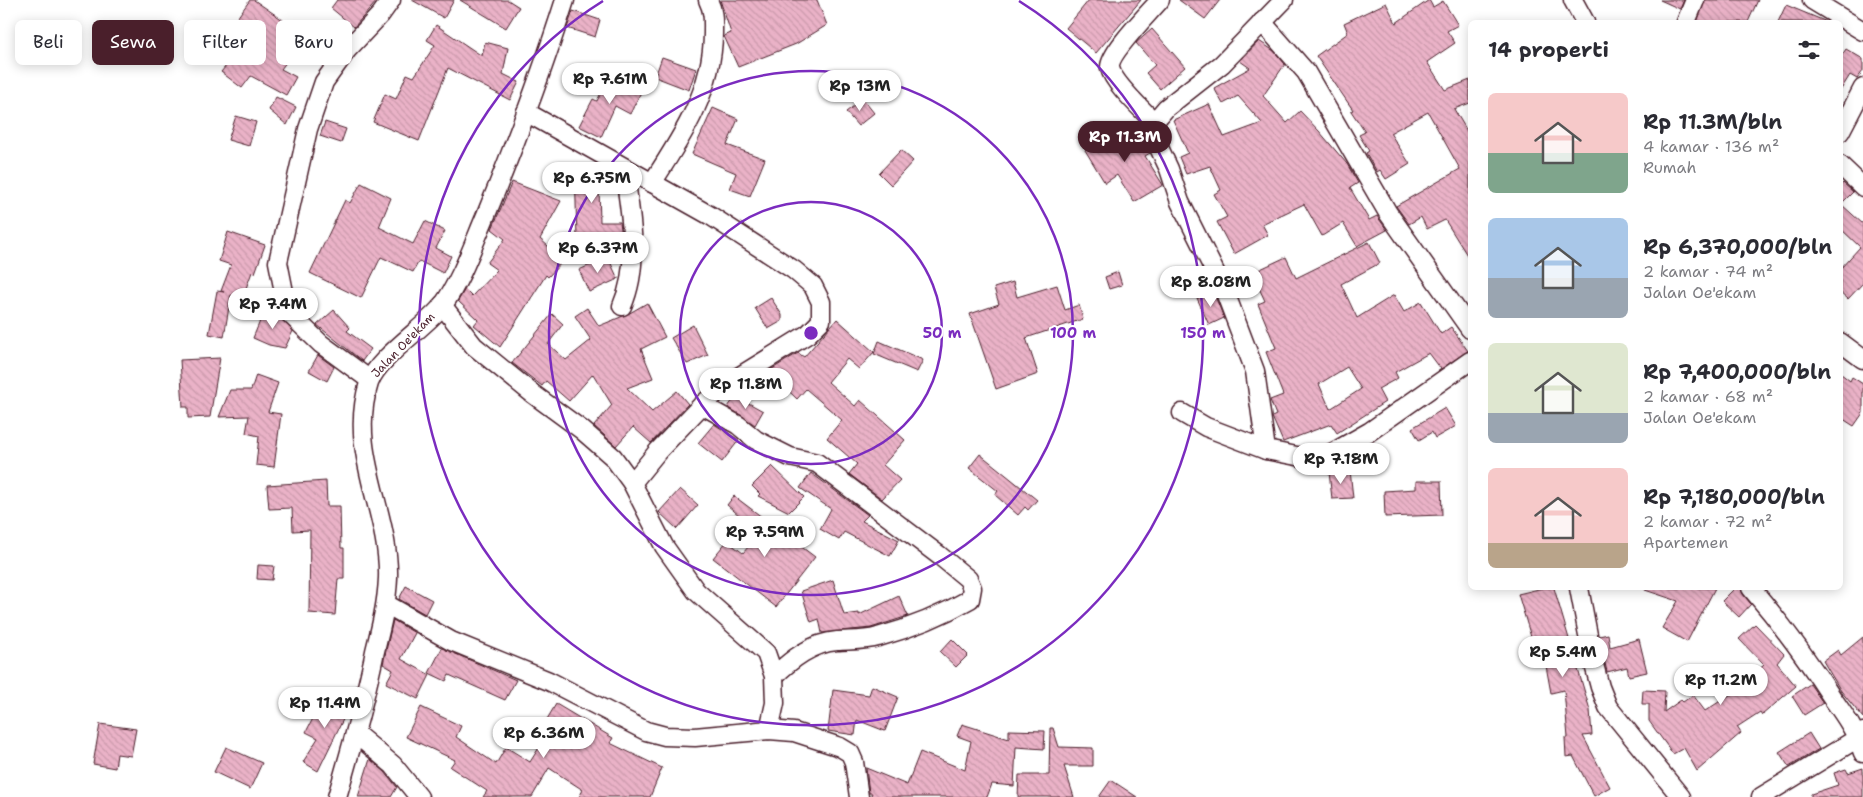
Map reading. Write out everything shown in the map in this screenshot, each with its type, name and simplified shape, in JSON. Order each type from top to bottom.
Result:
[{"type":"street","points":[[370,380],[321,344],[288,312],[278,262],[308,129],[324,82],[347,50],[381,14],[391,0]]},
{"type":"street","points":[[652,183],[687,128],[711,68],[713,11],[708,0]]},
{"type":"street","points":[[1154,122],[1115,78],[1110,67],[1112,59],[1123,44],[1160,0]]},
{"type":"street","points":[[1266,450],[1255,371],[1225,292],[1180,202],[1169,169],[1154,137],[1154,122],[1166,108],[1222,64],[1284,0]]},
{"type":"street","points":[[1687,20],[1695,0]]},
{"type":"street","points":[[1812,0],[1863,31]]},
{"type":"street","name":"Jalan Oe'ekam","points":[[337,797],[356,734],[386,604],[388,577],[386,546],[366,466],[361,429],[370,380],[442,305],[469,255],[526,112],[563,1]]},
{"type":"street","points":[[1262,22],[1306,72],[1388,213],[1468,326]]},
{"type":"street","points":[[1843,126],[1863,88]]},
{"type":"street","points":[[526,112],[711,216],[794,270],[813,286],[821,302],[821,321],[808,334],[727,384],[702,405],[658,451],[632,482]]},
{"type":"street","points":[[622,306],[629,289],[632,257],[631,223],[624,168]]},
{"type":"street","points":[[1843,169],[1863,187]]},
{"type":"street","points":[[442,305],[474,346],[518,383],[582,430],[613,457],[632,482],[664,546],[696,591],[766,653],[774,676],[775,703],[769,730]]},
{"type":"street","points":[[1843,344],[1863,359]]},
{"type":"street","points":[[1182,412],[1206,427],[1266,450],[1312,459],[1332,453],[1369,432],[1468,362]]},
{"type":"street","points":[[702,405],[738,425],[756,440],[790,457],[817,463],[940,556],[968,580],[972,588],[970,599],[940,616],[876,638],[835,641],[816,647],[794,657],[774,676]]},
{"type":"street","points":[[1579,590],[1597,678],[1608,707],[1681,797]]},
{"type":"street","points":[[1753,590],[1774,614],[1816,671],[1861,741],[1761,797]]},
{"type":"street","points":[[386,604],[451,641],[549,681],[646,731],[665,736],[695,737],[769,730],[794,732],[817,739],[850,753],[854,762],[859,797]]},
{"type":"street","points":[[356,734],[393,765],[419,797]]},
{"type":"building","points":[[250,0],[254,0],[283,20],[276,20],[276,65],[284,65],[281,69],[296,77],[286,95],[251,76],[242,88],[221,72],[227,65],[266,65],[266,20],[240,20],[237,18]]},
{"type":"building","points":[[337,0],[378,0],[354,27],[352,20],[346,20],[331,8]]},
{"type":"building","points":[[412,0],[454,0],[444,18]]},
{"type":"building","points":[[460,0],[508,0],[519,7],[506,28]]},
{"type":"building","points":[[720,0],[817,0],[827,25],[796,44],[738,67],[724,36],[731,33]]},
{"type":"building","points":[[1089,0],[1141,0],[1096,53],[1066,28]]},
{"type":"building","points":[[1179,0],[1220,0],[1205,19]]},
{"type":"building","points":[[1429,0],[1433,7],[1443,1],[1458,25],[1447,31],[1455,43],[1427,62],[1445,90],[1468,81],[1468,104],[1454,109],[1468,133],[1468,257],[1445,220],[1427,229],[1421,217],[1409,224],[1396,206],[1460,169],[1428,112],[1390,133],[1410,164],[1386,179],[1380,170],[1377,172],[1366,153],[1369,151],[1359,135],[1365,132],[1351,111],[1353,110],[1316,56],[1348,33],[1344,23],[1386,3],[1396,23]]},
{"type":"building","points":[[1660,0],[1684,0],[1680,9]]},
{"type":"building","points":[[1705,0],[1758,0],[1749,20],[1698,20]]},
{"type":"building","points":[[1786,5],[1822,20],[1779,20]]},
{"type":"building","points":[[573,11],[600,20],[595,37],[567,28]]},
{"type":"building","points":[[436,25],[482,56],[485,42],[508,48],[503,74],[519,82],[510,100],[448,68],[419,141],[373,122],[385,94],[396,99],[407,74],[414,77],[435,45],[427,40]]},
{"type":"building","points":[[1152,29],[1185,67],[1160,89],[1146,73],[1155,65],[1136,43]]},
{"type":"building","points":[[1259,41],[1274,51],[1285,64],[1263,96],[1287,123],[1300,111],[1319,131],[1347,164],[1358,183],[1350,188],[1369,220],[1377,216],[1387,230],[1357,246],[1343,223],[1322,236],[1304,204],[1262,224],[1268,235],[1234,254],[1217,222],[1227,217],[1214,194],[1221,190],[1210,166],[1186,174],[1179,157],[1188,153],[1173,120],[1209,104],[1224,137],[1262,123],[1238,96],[1223,104],[1214,88],[1250,68],[1240,61]]},
{"type":"building","points":[[1846,49],[1863,59],[1863,71],[1857,79],[1850,75],[1843,86],[1843,54]]},
{"type":"building","points":[[662,57],[696,69],[689,90],[655,77]]},
{"type":"building","points":[[610,75],[642,90],[630,114],[615,106],[601,137],[579,126],[593,99],[597,101]]},
{"type":"building","points":[[276,97],[296,107],[287,125],[269,110]]},
{"type":"building","points":[[863,99],[874,113],[858,126],[846,112]]},
{"type":"building","points":[[713,108],[738,119],[727,145],[765,159],[750,196],[730,189],[736,173],[692,154]]},
{"type":"building","points":[[236,116],[256,122],[249,146],[228,140]]},
{"type":"building","points":[[325,122],[346,129],[341,143],[320,136]]},
{"type":"building","points":[[1135,128],[1150,153],[1145,156],[1163,185],[1134,202],[1117,175],[1105,183],[1085,150],[1119,130],[1122,135]]},
{"type":"building","points":[[901,150],[913,161],[891,185],[879,173]]},
{"type":"building","points":[[575,166],[605,168],[609,171],[608,189],[599,188],[600,222],[620,222],[622,237],[577,239]]},
{"type":"building","points":[[512,182],[561,201],[540,239],[564,260],[548,277],[546,275],[500,347],[474,325],[478,320],[458,301],[465,289],[472,296],[497,270],[487,263],[505,239],[492,229]]},
{"type":"building","points":[[361,183],[391,198],[379,227],[413,244],[425,221],[445,231],[436,248],[451,256],[443,273],[419,261],[413,272],[381,257],[361,298],[310,273],[345,200],[350,203]]},
{"type":"building","points":[[1843,183],[1853,192],[1843,202]]},
{"type":"building","points":[[1843,206],[1863,224],[1863,283],[1848,299],[1843,295],[1843,266],[1860,247],[1843,231]]},
{"type":"building","points":[[228,232],[265,245],[255,273],[252,272],[242,299],[231,295],[224,337],[209,334],[217,291],[224,292],[221,291],[231,265],[219,261]]},
{"type":"building","points":[[1369,242],[1380,263],[1341,284],[1357,318],[1394,295],[1404,312],[1421,302],[1441,334],[1451,327],[1468,351],[1441,369],[1429,353],[1395,372],[1398,378],[1378,389],[1385,402],[1337,433],[1331,424],[1283,442],[1272,417],[1276,415],[1270,400],[1283,395],[1266,352],[1276,348],[1258,304],[1265,301],[1252,273],[1286,257],[1296,278]],"holes":[[[1347,367],[1361,389],[1330,409],[1319,384]]]},
{"type":"building","points":[[608,257],[618,279],[589,292],[579,270]]},
{"type":"building","points":[[1118,272],[1122,285],[1109,289],[1105,277]]},
{"type":"building","points":[[1013,282],[1017,297],[1057,285],[1065,310],[1079,305],[1083,319],[1026,338],[1038,374],[996,389],[970,314],[999,304],[994,288]]},
{"type":"building","points":[[1213,291],[1224,318],[1209,325],[1197,298]]},
{"type":"building","points":[[771,298],[782,315],[782,321],[768,329],[755,308]]},
{"type":"building","points":[[647,303],[665,337],[641,349],[653,378],[627,388],[652,412],[677,391],[688,404],[651,443],[633,427],[616,446],[594,426],[612,405],[593,374],[569,401],[546,381],[542,386],[512,363],[552,314],[563,324],[548,344],[566,360],[591,340],[575,316],[587,308],[599,326],[628,314]]},
{"type":"building","points":[[265,309],[278,314],[293,331],[285,348],[269,345],[253,338]]},
{"type":"building","points":[[334,310],[350,328],[347,331],[371,349],[362,361],[317,325]]},
{"type":"building","points":[[837,319],[874,352],[859,369],[847,359],[828,382],[855,406],[860,400],[905,440],[883,465],[900,480],[882,499],[849,474],[857,464],[827,438],[842,420],[806,389],[797,399],[775,378],[772,381],[764,374],[798,353],[804,357]]},
{"type":"building","points":[[693,325],[708,355],[687,364],[671,338]]},
{"type":"building","points":[[879,341],[923,360],[917,372],[874,354]]},
{"type":"building","points":[[318,355],[334,367],[327,381],[309,371]]},
{"type":"building","points":[[220,358],[210,417],[188,418],[188,407],[183,407],[180,360]]},
{"type":"building","points":[[256,375],[278,383],[268,412],[281,414],[274,467],[256,465],[259,436],[246,433],[249,416],[219,417],[230,390],[251,390]]},
{"type":"building","points":[[1843,375],[1850,381],[1852,377],[1863,384],[1863,413],[1854,426],[1843,419]]},
{"type":"building","points":[[736,396],[763,411],[755,425],[728,407]]},
{"type":"building","points":[[1445,408],[1456,426],[1435,438],[1432,432],[1419,440],[1412,428]]},
{"type":"building","points":[[714,424],[739,440],[722,462],[698,443]]},
{"type":"building","points":[[980,454],[1037,500],[1028,510],[1025,507],[1018,515],[995,495],[998,491],[969,468]]},
{"type":"building","points":[[772,466],[804,497],[789,512],[758,496],[760,494],[752,486]]},
{"type":"building","points":[[1350,470],[1353,498],[1332,499],[1329,472]]},
{"type":"building","points":[[811,473],[868,515],[862,521],[899,540],[890,556],[844,532],[839,540],[820,529],[831,509],[800,488]]},
{"type":"building","points":[[326,481],[327,506],[340,506],[341,548],[344,548],[344,579],[338,579],[335,615],[309,613],[310,530],[293,531],[292,508],[269,509],[267,485]]},
{"type":"building","points":[[1416,481],[1441,481],[1442,515],[1385,517],[1384,491],[1416,489]]},
{"type":"building","points":[[680,489],[698,505],[677,529],[659,512]]},
{"type":"building","points":[[734,496],[815,557],[776,607],[713,558],[727,541],[743,553],[760,533],[727,505]]},
{"type":"building","points":[[258,565],[274,566],[272,580],[257,579]]},
{"type":"building","points":[[833,580],[844,615],[859,613],[859,615],[899,596],[908,616],[871,628],[822,633],[819,619],[811,622],[801,591]]},
{"type":"building","points":[[406,586],[432,600],[425,614],[399,599]]},
{"type":"building","points":[[1535,590],[1555,590],[1590,710],[1592,735],[1583,736],[1610,787],[1594,796],[1573,756],[1566,757],[1565,738],[1568,738],[1564,690],[1551,693],[1544,655],[1537,657],[1518,594]]},
{"type":"building","points":[[1645,590],[1714,590],[1687,642],[1662,628],[1678,601]]},
{"type":"building","points":[[1733,590],[1742,590],[1751,604],[1739,617],[1722,601]]},
{"type":"building","points":[[393,620],[415,633],[401,659],[430,675],[418,699],[386,683],[393,670],[383,664]]},
{"type":"building","points":[[1755,624],[1784,654],[1777,663],[1796,686],[1762,715],[1760,712],[1737,727],[1741,733],[1697,771],[1684,748],[1673,754],[1649,721],[1649,704],[1642,704],[1643,690],[1665,691],[1664,712],[1681,700],[1683,702],[1693,695],[1705,711],[1745,685],[1743,683],[1764,665],[1739,639]]},
{"type":"building","points":[[1608,634],[1610,647],[1639,639],[1647,672],[1629,676],[1627,667],[1607,672],[1599,636]]},
{"type":"building","points":[[1863,637],[1863,718],[1841,691],[1823,661],[1838,650],[1841,655]]},
{"type":"building","points":[[952,639],[968,655],[956,667],[940,652]]},
{"type":"building","points":[[442,648],[516,680],[505,700],[449,675],[446,681],[429,673]]},
{"type":"building","points":[[1810,684],[1823,703],[1804,715],[1792,696]]},
{"type":"building","points":[[872,686],[898,697],[885,731],[857,720],[855,735],[828,731],[833,690],[869,695]]},
{"type":"building","points":[[326,693],[350,705],[318,771],[303,762],[318,738],[306,732]]},
{"type":"building","points":[[556,704],[613,738],[610,743],[662,768],[650,797],[579,797],[583,790],[549,768],[532,797],[483,797],[487,791],[450,767],[455,760],[406,737],[421,707],[461,726],[456,737],[496,764],[506,747],[530,762],[547,735],[540,731]]},
{"type":"building","points":[[100,724],[136,729],[131,756],[117,754],[115,768],[93,764]]},
{"type":"building","points":[[962,724],[1009,739],[1009,730],[1045,731],[1044,749],[1016,747],[1014,786],[992,784],[987,797],[870,797],[872,793],[869,793],[866,768],[907,785],[920,752],[965,770],[971,741],[957,736]]},
{"type":"building","points":[[1050,728],[1053,728],[1059,747],[1093,748],[1093,766],[1064,766],[1074,797],[1018,797],[1019,775],[1049,775]]},
{"type":"building","points":[[1809,733],[1819,749],[1789,767],[1779,752]]},
{"type":"building","points":[[226,747],[262,763],[250,789],[214,772]]},
{"type":"building","points":[[370,759],[385,772],[397,787],[391,797],[358,797]]},
{"type":"building","points":[[1863,768],[1863,797],[1811,797],[1811,794],[1838,785],[1834,773],[1846,769],[1848,773]]},
{"type":"building","points":[[1111,780],[1137,797],[1099,797]]}]
